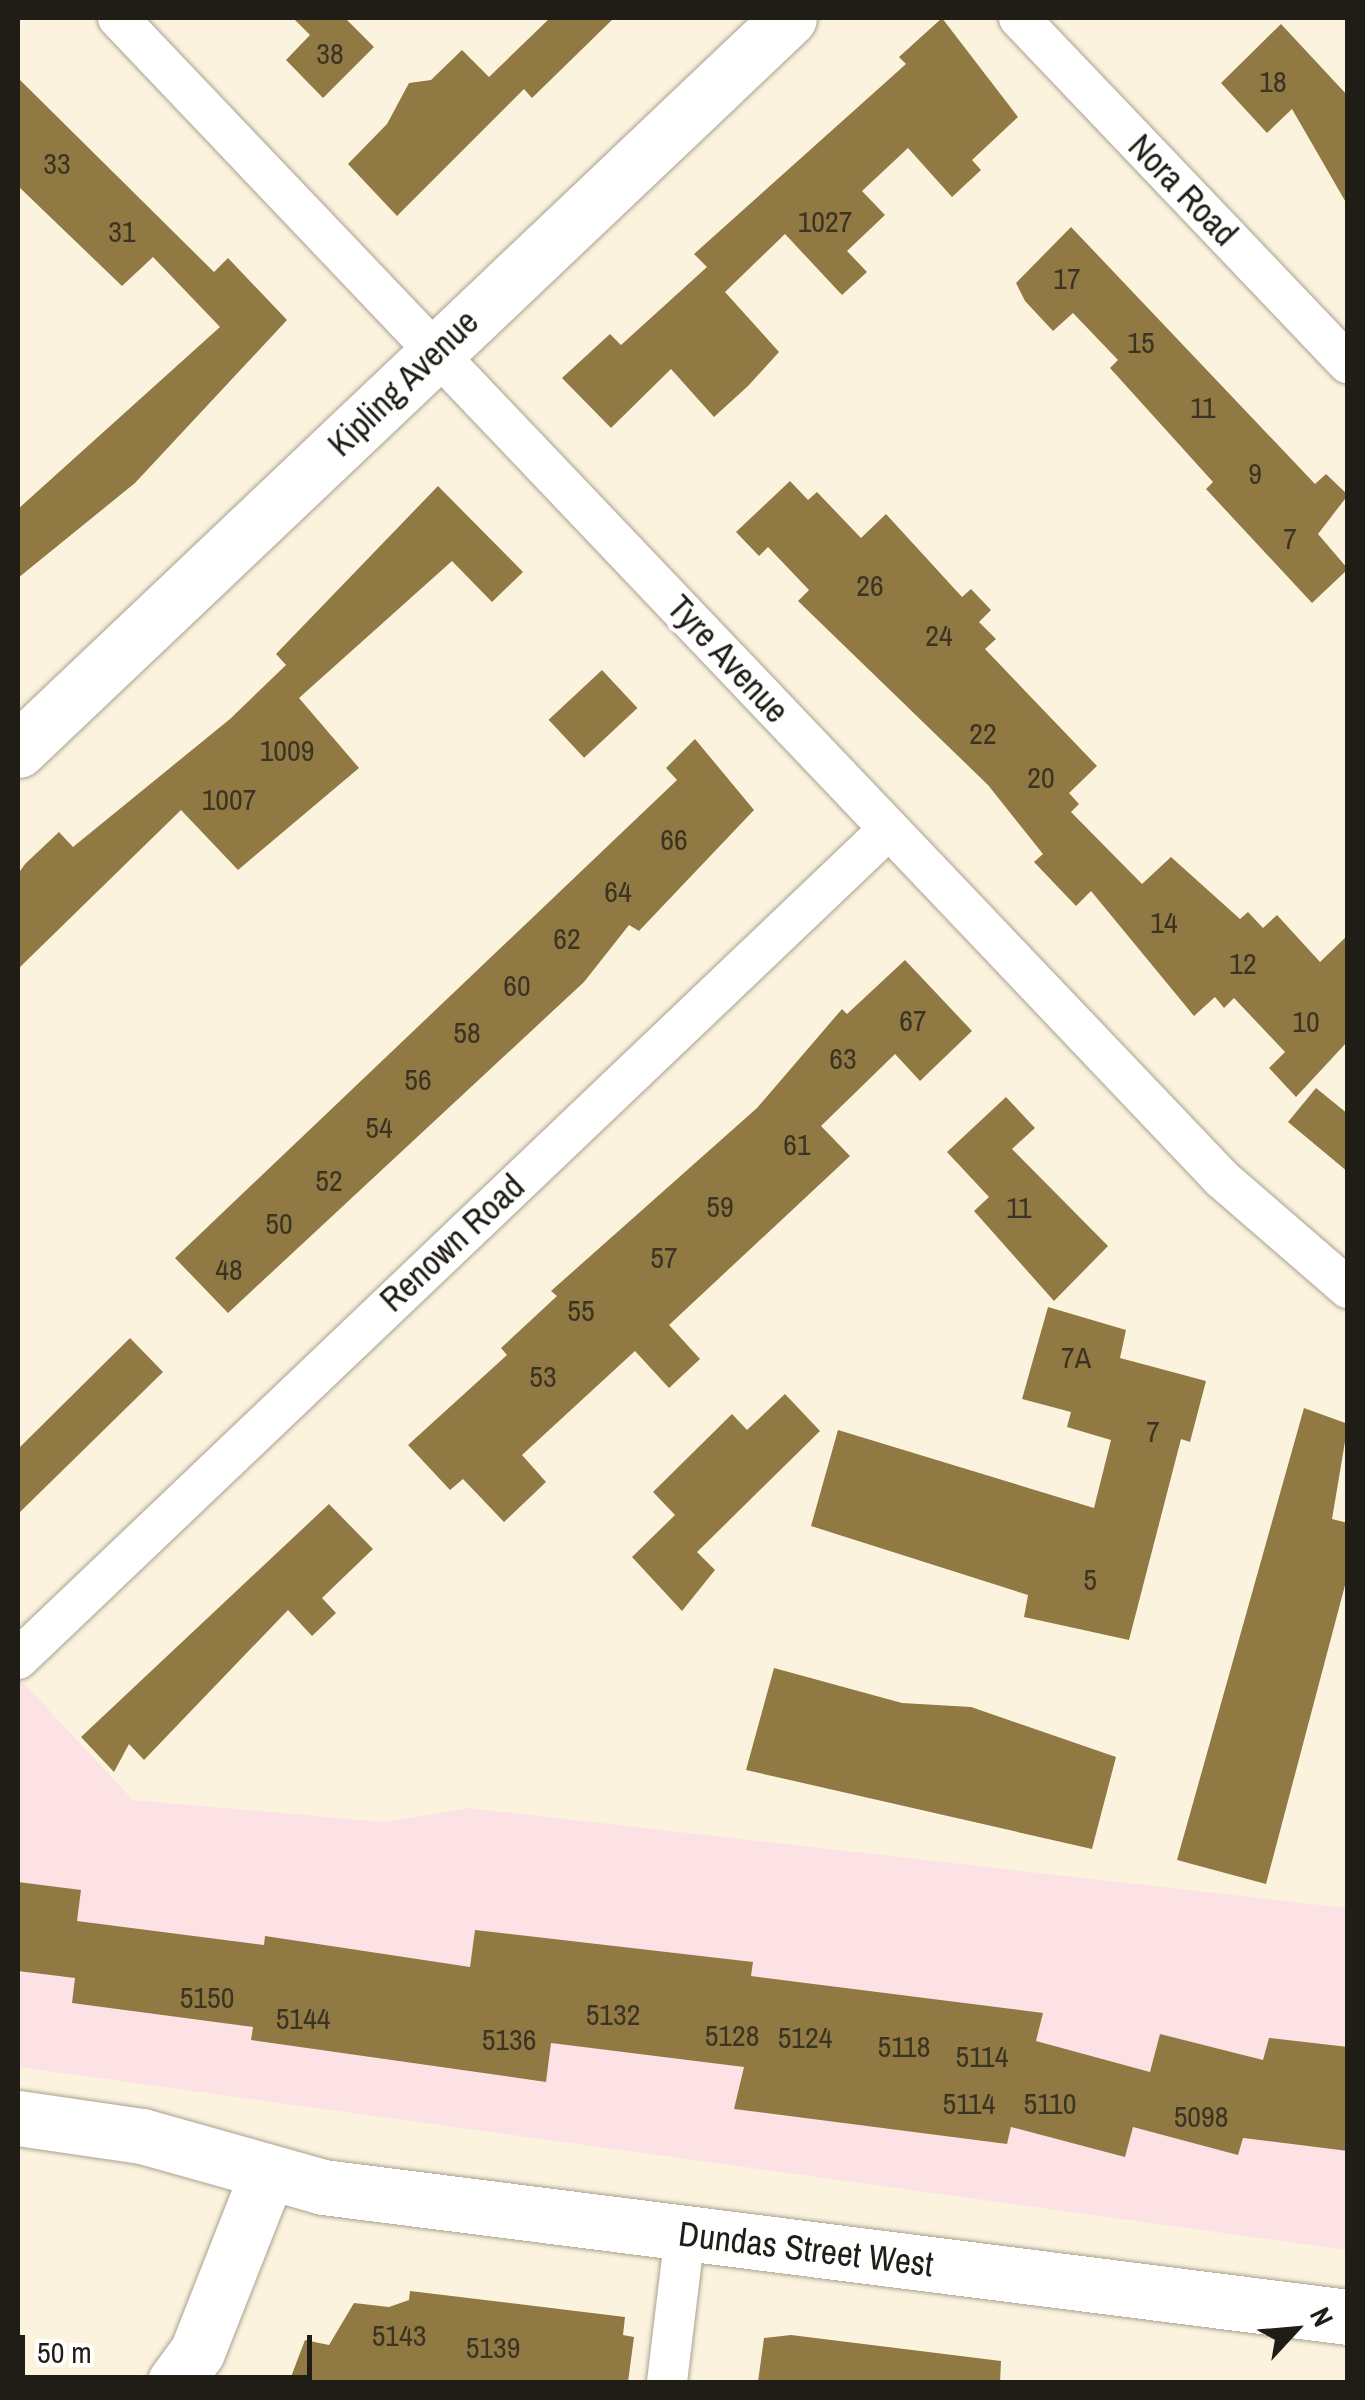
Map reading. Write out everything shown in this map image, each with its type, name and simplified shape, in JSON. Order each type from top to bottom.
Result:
[{"type":"main road","name":"Kipling Avenue","points":[[18,750],[788,18]]},
{"type":"main road","name":"Dundas Street West","points":[[18,2118],[142,2136],[266,2176],[684,2234],[1348,2317]]},
{"type":"main road","points":[[189,2372],[266,2176]]},
{"type":"street","name":"Tyre Avenue","points":[[118,18],[1222,1179],[1348,1288]]},
{"type":"street","name":"Nora Road","points":[[1019,18],[1348,363]]},
{"type":"street","name":"Renown Road","points":[[18,1659],[889,829]]},
{"type":"street","points":[[667,2382],[684,2234]]},
{"type":"shaded area","points":[[18,1677],[133,1800],[384,1822],[469,1808],[1347,1908],[1347,2250],[18,2067]]},
{"type":"building","points":[[293,18],[345,18],[374,47],[323,98],[286,60],[310,35]]},
{"type":"building","points":[[550,18],[614,18],[532,98],[524,89],[397,216],[348,164],[387,124],[409,83],[431,80],[462,50],[489,77]]},
{"type":"building","points":[[942,18],[1018,117],[972,160],[981,170],[952,197],[908,148],[862,191],[885,215],[847,251],[867,272],[842,295],[785,234],[725,292],[779,352],[748,386],[714,417],[671,369],[611,428],[562,378],[610,334],[621,345],[707,267],[694,254],[906,64],[899,57]]},
{"type":"building","points":[[1281,24],[1348,96],[1348,206],[1292,109],[1267,133],[1221,83]]},
{"type":"building","points":[[18,78],[214,272],[228,258],[287,320],[135,483],[18,578],[18,509],[220,327],[153,257],[122,286],[18,186]]},
{"type":"building","points":[[1071,227],[1315,484],[1326,474],[1348,495],[1318,534],[1348,569],[1312,603],[1206,489],[1213,482],[1110,368],[1118,360],[1073,313],[1053,331],[1025,301],[1016,283]]},
{"type":"building","points":[[790,481],[808,500],[817,492],[861,538],[886,514],[962,597],[971,589],[991,610],[979,622],[996,639],[985,649],[1097,766],[1069,793],[1079,804],[1071,812],[1142,884],[1171,857],[1240,919],[1248,912],[1263,928],[1277,915],[1320,962],[1348,935],[1348,1041],[1296,1097],[1269,1068],[1285,1052],[1234,998],[1224,1008],[1215,997],[1194,1016],[1091,891],[1076,906],[1034,862],[1043,854],[988,785],[798,601],[809,590],[768,547],[759,556],[736,532]]},
{"type":"building","points":[[438,486],[523,572],[492,602],[452,561],[299,698],[359,768],[238,870],[181,810],[18,969],[18,874],[25,864],[59,832],[73,847],[230,719],[286,665],[276,654]]},
{"type":"building","points":[[602,670],[637,708],[584,758],[549,720]]},
{"type":"building","points":[[695,739],[754,810],[639,931],[629,925],[584,982],[228,1313],[175,1258],[677,780],[666,768]]},
{"type":"building","points":[[905,960],[972,1031],[920,1081],[895,1054],[821,1126],[850,1156],[669,1325],[700,1359],[669,1388],[635,1351],[522,1455],[546,1482],[504,1522],[463,1479],[450,1490],[408,1445],[507,1355],[501,1348],[557,1296],[551,1291],[757,1108],[842,1009],[847,1014]]},
{"type":"building","points":[[1316,1088],[1348,1114],[1348,1172],[1288,1122]]},
{"type":"building","points":[[1006,1097],[1035,1128],[1012,1149],[1108,1246],[1054,1301],[974,1211],[989,1197],[947,1152]]},
{"type":"building","points":[[1048,1307],[1126,1330],[1120,1358],[1206,1381],[1190,1442],[1181,1439],[1129,1640],[1024,1617],[1028,1595],[811,1526],[838,1430],[1094,1508],[1111,1440],[1067,1427],[1071,1412],[1022,1399]]},
{"type":"building","points":[[130,1338],[163,1372],[18,1514],[18,1449]]},
{"type":"building","points":[[785,1394],[820,1431],[697,1552],[715,1570],[682,1611],[632,1557],[675,1515],[653,1492],[732,1414],[747,1430]]},
{"type":"building","points":[[1304,1408],[1348,1424],[1332,1519],[1348,1523],[1348,1574],[1266,1884],[1177,1860]]},
{"type":"building","points":[[329,1504],[373,1549],[322,1598],[336,1613],[312,1636],[288,1610],[144,1760],[129,1744],[114,1772],[81,1737]]},
{"type":"building","points":[[774,1668],[902,1703],[971,1707],[1116,1757],[1092,1849],[746,1770]]},
{"type":"building","points":[[18,1882],[81,1890],[77,1921],[264,1945],[265,1936],[470,1967],[475,1930],[753,1962],[751,1976],[1043,2013],[1036,2041],[1150,2072],[1160,2034],[1263,2060],[1269,2038],[1348,2047],[1348,2151],[1243,2138],[1238,2155],[1133,2127],[1125,2157],[1011,2127],[1007,2144],[734,2109],[744,2067],[551,2043],[546,2082],[251,2040],[253,2027],[72,2003],[75,1978],[18,1971]]},
{"type":"building","points":[[410,2291],[625,2317],[623,2335],[634,2337],[628,2382],[289,2382],[305,2340],[329,2345],[354,2303],[389,2307],[409,2300]]},
{"type":"building","points":[[791,2335],[1001,2361],[1000,2382],[758,2382],[764,2338]]}]
